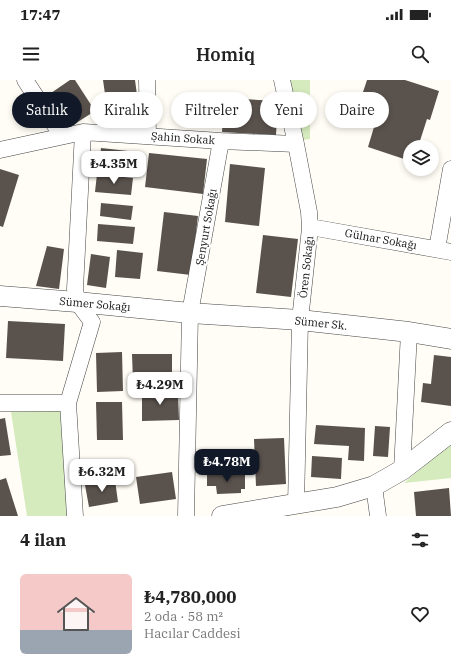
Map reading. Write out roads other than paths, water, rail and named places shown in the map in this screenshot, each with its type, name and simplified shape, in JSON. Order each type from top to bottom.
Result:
[{"type":"street","points":[[25,80],[62,136]]},
{"type":"street","points":[[147,80],[148,136]]},
{"type":"street","name":"Ören Sokağı","points":[[282,80],[309,212],[310,228],[300,320],[296,505]]},
{"type":"street","points":[[77,302],[74,289],[84,132]]},
{"type":"street","name":"Şahin Sokak","points":[[0,150],[84,132],[221,141],[296,144]]},
{"type":"street","name":"Şenyurt Sokağı","points":[[186,516],[190,313],[221,141]]},
{"type":"street","points":[[444,250],[451,169]]},
{"type":"street","name":"Gülnar Sokağı","points":[[310,228],[444,250]]},
{"type":"street","name":"Sümer Sokağı","points":[[0,296],[77,302],[95,313],[190,313]]},
{"type":"street","points":[[75,516],[68,402],[95,313]]},
{"type":"street","name":"Sümer Sk.","points":[[190,313],[300,320],[409,332],[451,339]]},
{"type":"street","points":[[402,470],[409,332]]},
{"type":"street","points":[[0,403],[68,402]]},
{"type":"street","points":[[222,516],[296,505],[337,497],[374,486],[402,470],[451,432]]},
{"type":"street","points":[[374,486],[378,516]]}]
